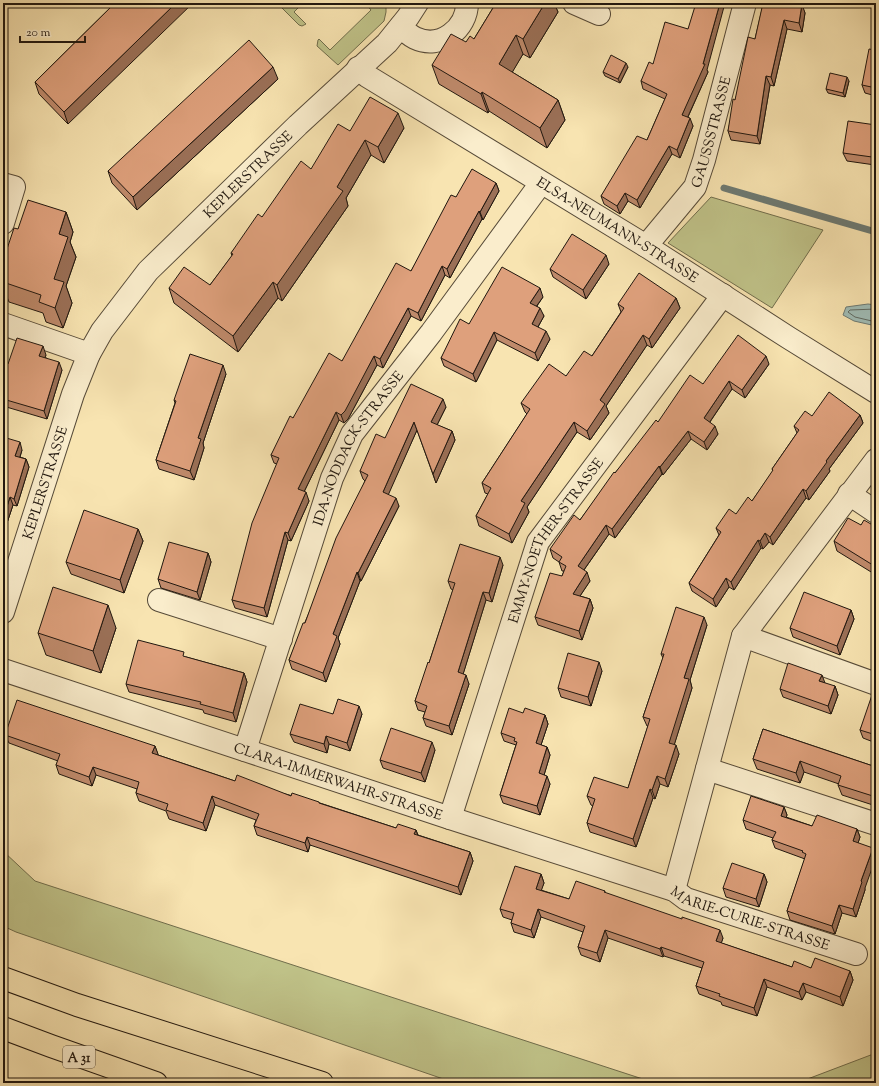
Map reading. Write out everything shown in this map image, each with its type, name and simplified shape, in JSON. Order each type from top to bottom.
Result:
[{"type":"highway","points":[[3,978],[78,1005],[322,1083]]},
{"type":"highway","name":"A 31","points":[[3,1028],[156,1083]]},
{"type":"street","name":"KEPLERSTRASSE","points":[[3,612],[73,394],[90,354],[102,331],[148,271],[358,68],[387,42],[401,26],[417,3]]},
{"type":"street","points":[[401,26],[416,38],[426,41],[435,41],[444,38],[453,33],[460,26],[464,18],[467,3]]},
{"type":"street","points":[[574,3],[599,14]]},
{"type":"street","name":"GAUSSSTRASSE","points":[[646,246],[695,187],[704,160],[745,3]]},
{"type":"street","name":"ELSA-NEUMANN-STRASSE","points":[[358,68],[367,76],[646,246],[876,392]]},
{"type":"street","name":"IDA-NODDACK-STRASSE","points":[[245,750],[332,478],[352,434],[431,333],[541,183]]},
{"type":"street","points":[[3,184],[14,187],[3,223]]},
{"type":"street","name":"EMMY-NOETHER-STRASSE","points":[[450,818],[538,542],[723,295]]},
{"type":"street","points":[[3,324],[90,354]]},
{"type":"street","name":"MARIE-CURIE-STRASSE","points":[[856,954],[686,899],[674,890],[743,636],[876,460]]},
{"type":"street","points":[[849,494],[876,512]]},
{"type":"street","points":[[159,600],[281,639]]},
{"type":"street","points":[[743,636],[876,684]]},
{"type":"street","name":"CLARA-IMMERWAHR-STRASSE","points":[[3,670],[450,818],[674,890]]},
{"type":"street","points":[[707,769],[876,824]]},
{"type":"green space","points":[[277,3],[286,3],[290,7],[294,3],[303,3],[294,12],[306,24],[302,26],[299,25]]},
{"type":"green space","points":[[365,3],[386,3],[384,21],[338,65],[317,46],[318,40],[319,39],[330,50],[371,10]]},
{"type":"green space","points":[[711,197],[823,230],[772,308],[668,243]]},
{"type":"green space","points":[[3,851],[35,881],[655,1083],[455,1083],[16,932],[3,926]]},
{"type":"green space","points":[[876,1053],[876,1083],[797,1083]]},
{"type":"water","points":[[868,304],[876,305],[876,326],[854,321],[843,315],[846,307]]},
{"type":"building","points":[[115,3],[176,3],[64,112],[35,82]]},
{"type":"building","points":[[496,3],[545,3],[523,39],[516,35],[499,64],[558,100],[540,128],[482,92],[481,94],[432,65],[451,34],[466,42],[470,36],[474,39]]},
{"type":"building","points":[[696,3],[720,3],[703,64],[705,64],[682,115],[690,118],[677,150],[669,146],[637,200],[625,193],[617,206],[601,196],[637,136],[647,140],[667,94],[641,81],[649,62],[653,64],[665,22],[688,29]]},
{"type":"building","points":[[763,3],[802,4],[799,23],[784,20],[771,77],[766,76],[757,136],[728,131],[733,99],[735,100],[748,37],[755,39]]},
{"type":"building","points":[[249,40],[273,67],[133,197],[108,171]]},
{"type":"building","points":[[876,47],[876,88],[862,85],[869,49],[875,50]]},
{"type":"building","points":[[611,55],[626,63],[618,79],[603,72]]},
{"type":"building","points":[[830,73],[847,77],[843,93],[826,89]]},
{"type":"building","points":[[370,97],[398,113],[378,147],[365,140],[337,187],[343,191],[277,285],[273,282],[233,336],[169,288],[184,267],[210,285],[233,254],[231,253],[258,214],[262,217],[301,161],[311,169],[338,124],[350,131]]},
{"type":"building","points":[[848,121],[876,125],[872,157],[843,153]]},
{"type":"building","points":[[472,169],[496,183],[447,269],[442,266],[418,313],[408,308],[380,359],[374,356],[345,411],[341,415],[336,412],[298,489],[306,492],[288,533],[285,532],[264,608],[232,600],[252,523],[279,458],[271,455],[290,416],[293,418],[329,353],[342,361],[396,263],[411,271],[451,195],[456,197]]},
{"type":"building","points":[[28,200],[66,212],[59,234],[68,237],[54,279],[64,282],[55,308],[39,302],[41,295],[3,282],[3,277],[7,266],[3,264],[3,261],[14,228],[18,229]]},
{"type":"building","points":[[572,234],[606,255],[583,290],[550,269]]},
{"type":"building","points":[[502,267],[540,288],[530,303],[540,308],[532,324],[546,331],[535,353],[494,332],[473,374],[441,358],[460,319],[469,324]]},
{"type":"building","points":[[639,273],[676,298],[649,339],[643,335],[600,400],[605,404],[587,431],[574,422],[521,501],[525,503],[509,534],[476,516],[491,488],[482,483],[530,409],[521,403],[549,364],[566,376],[584,351],[592,356],[624,308],[618,304]]},
{"type":"building","points":[[738,335],[766,356],[742,390],[729,381],[704,418],[715,426],[704,442],[688,431],[660,467],[659,466],[612,529],[606,525],[578,566],[587,572],[573,594],[590,599],[579,631],[535,617],[550,573],[562,576],[566,566],[559,562],[562,557],[550,549],[574,515],[580,520],[614,472],[615,473],[656,420],[658,422],[690,375],[703,384]]},
{"type":"building","points":[[17,338],[43,346],[39,356],[59,362],[44,411],[3,399],[3,362],[8,364]]},
{"type":"building","points":[[190,354],[223,365],[198,438],[201,439],[190,471],[156,460]]},
{"type":"building","points":[[411,384],[443,399],[431,422],[452,431],[433,474],[414,422],[383,492],[396,498],[358,573],[357,572],[333,634],[337,636],[323,673],[289,660],[303,623],[305,623],[336,538],[368,475],[360,471],[376,434],[385,438]]},
{"type":"building","points":[[829,392],[860,415],[806,491],[803,489],[770,537],[765,533],[760,541],[758,540],[731,582],[726,578],[713,599],[689,583],[721,532],[716,528],[729,509],[736,514],[748,497],[752,501],[799,430],[794,426],[805,411],[812,416]]},
{"type":"building","points":[[3,437],[20,442],[15,456],[26,459],[14,499],[10,497],[3,519]]},
{"type":"building","points":[[84,510],[138,529],[120,580],[66,562]]},
{"type":"building","points":[[848,518],[861,525],[864,520],[876,527],[876,567],[834,541]]},
{"type":"building","points":[[169,542],[208,553],[197,592],[158,579]]},
{"type":"building","points":[[460,544],[500,557],[489,593],[483,592],[458,672],[466,675],[449,726],[423,718],[427,706],[415,701],[455,583],[448,581]]},
{"type":"building","points":[[53,587],[108,605],[93,651],[38,633]]},
{"type":"building","points":[[804,592],[851,610],[837,646],[790,628]]},
{"type":"building","points":[[676,607],[704,617],[684,678],[689,679],[669,743],[676,745],[665,779],[657,776],[652,790],[650,789],[633,839],[587,823],[595,799],[587,796],[594,777],[628,788],[650,719],[643,717],[664,654],[661,654]]},
{"type":"building","points":[[138,640],[184,652],[183,656],[244,673],[233,713],[200,704],[201,702],[126,684]]},
{"type":"building","points":[[568,653],[599,662],[588,697],[558,688]]},
{"type":"building","points":[[788,663],[822,675],[819,681],[835,686],[828,706],[780,689]]},
{"type":"building","points":[[872,695],[876,696],[876,735],[860,730]]},
{"type":"building","points":[[338,699],[359,706],[347,743],[326,736],[324,744],[290,734],[300,704],[333,714]]},
{"type":"building","points":[[17,700],[155,746],[152,753],[235,781],[237,775],[291,796],[292,793],[396,828],[398,824],[416,830],[414,834],[470,852],[458,887],[307,837],[305,843],[254,826],[259,814],[212,796],[203,823],[166,810],[168,804],[136,793],[139,782],[93,767],[89,777],[56,765],[60,754],[5,735]]},
{"type":"building","points":[[509,708],[523,713],[525,708],[545,715],[536,743],[547,747],[539,773],[547,776],[537,806],[500,795],[517,742],[514,741],[515,738],[501,733]]},
{"type":"building","points":[[391,728],[432,742],[421,773],[380,760]]},
{"type":"building","points":[[763,729],[876,767],[876,797],[838,785],[841,776],[800,761],[796,773],[753,759]]},
{"type":"building","points":[[751,796],[784,807],[781,816],[812,826],[817,815],[857,829],[853,841],[873,848],[853,909],[839,905],[832,926],[787,911],[806,854],[802,852],[803,851],[772,840],[776,832],[743,820]]},
{"type":"building","points":[[732,863],[764,874],[756,899],[723,888]]},
{"type":"building","points":[[515,866],[541,874],[536,889],[569,899],[576,881],[682,919],[682,917],[720,930],[716,941],[792,967],[794,961],[811,968],[815,958],[850,971],[840,997],[803,983],[799,992],[764,979],[754,1008],[696,986],[704,962],[605,930],[597,953],[578,947],[585,926],[538,909],[531,930],[511,923],[514,913],[500,909]]},
{"type":"waterway","points":[[724,188],[876,232]]}]
